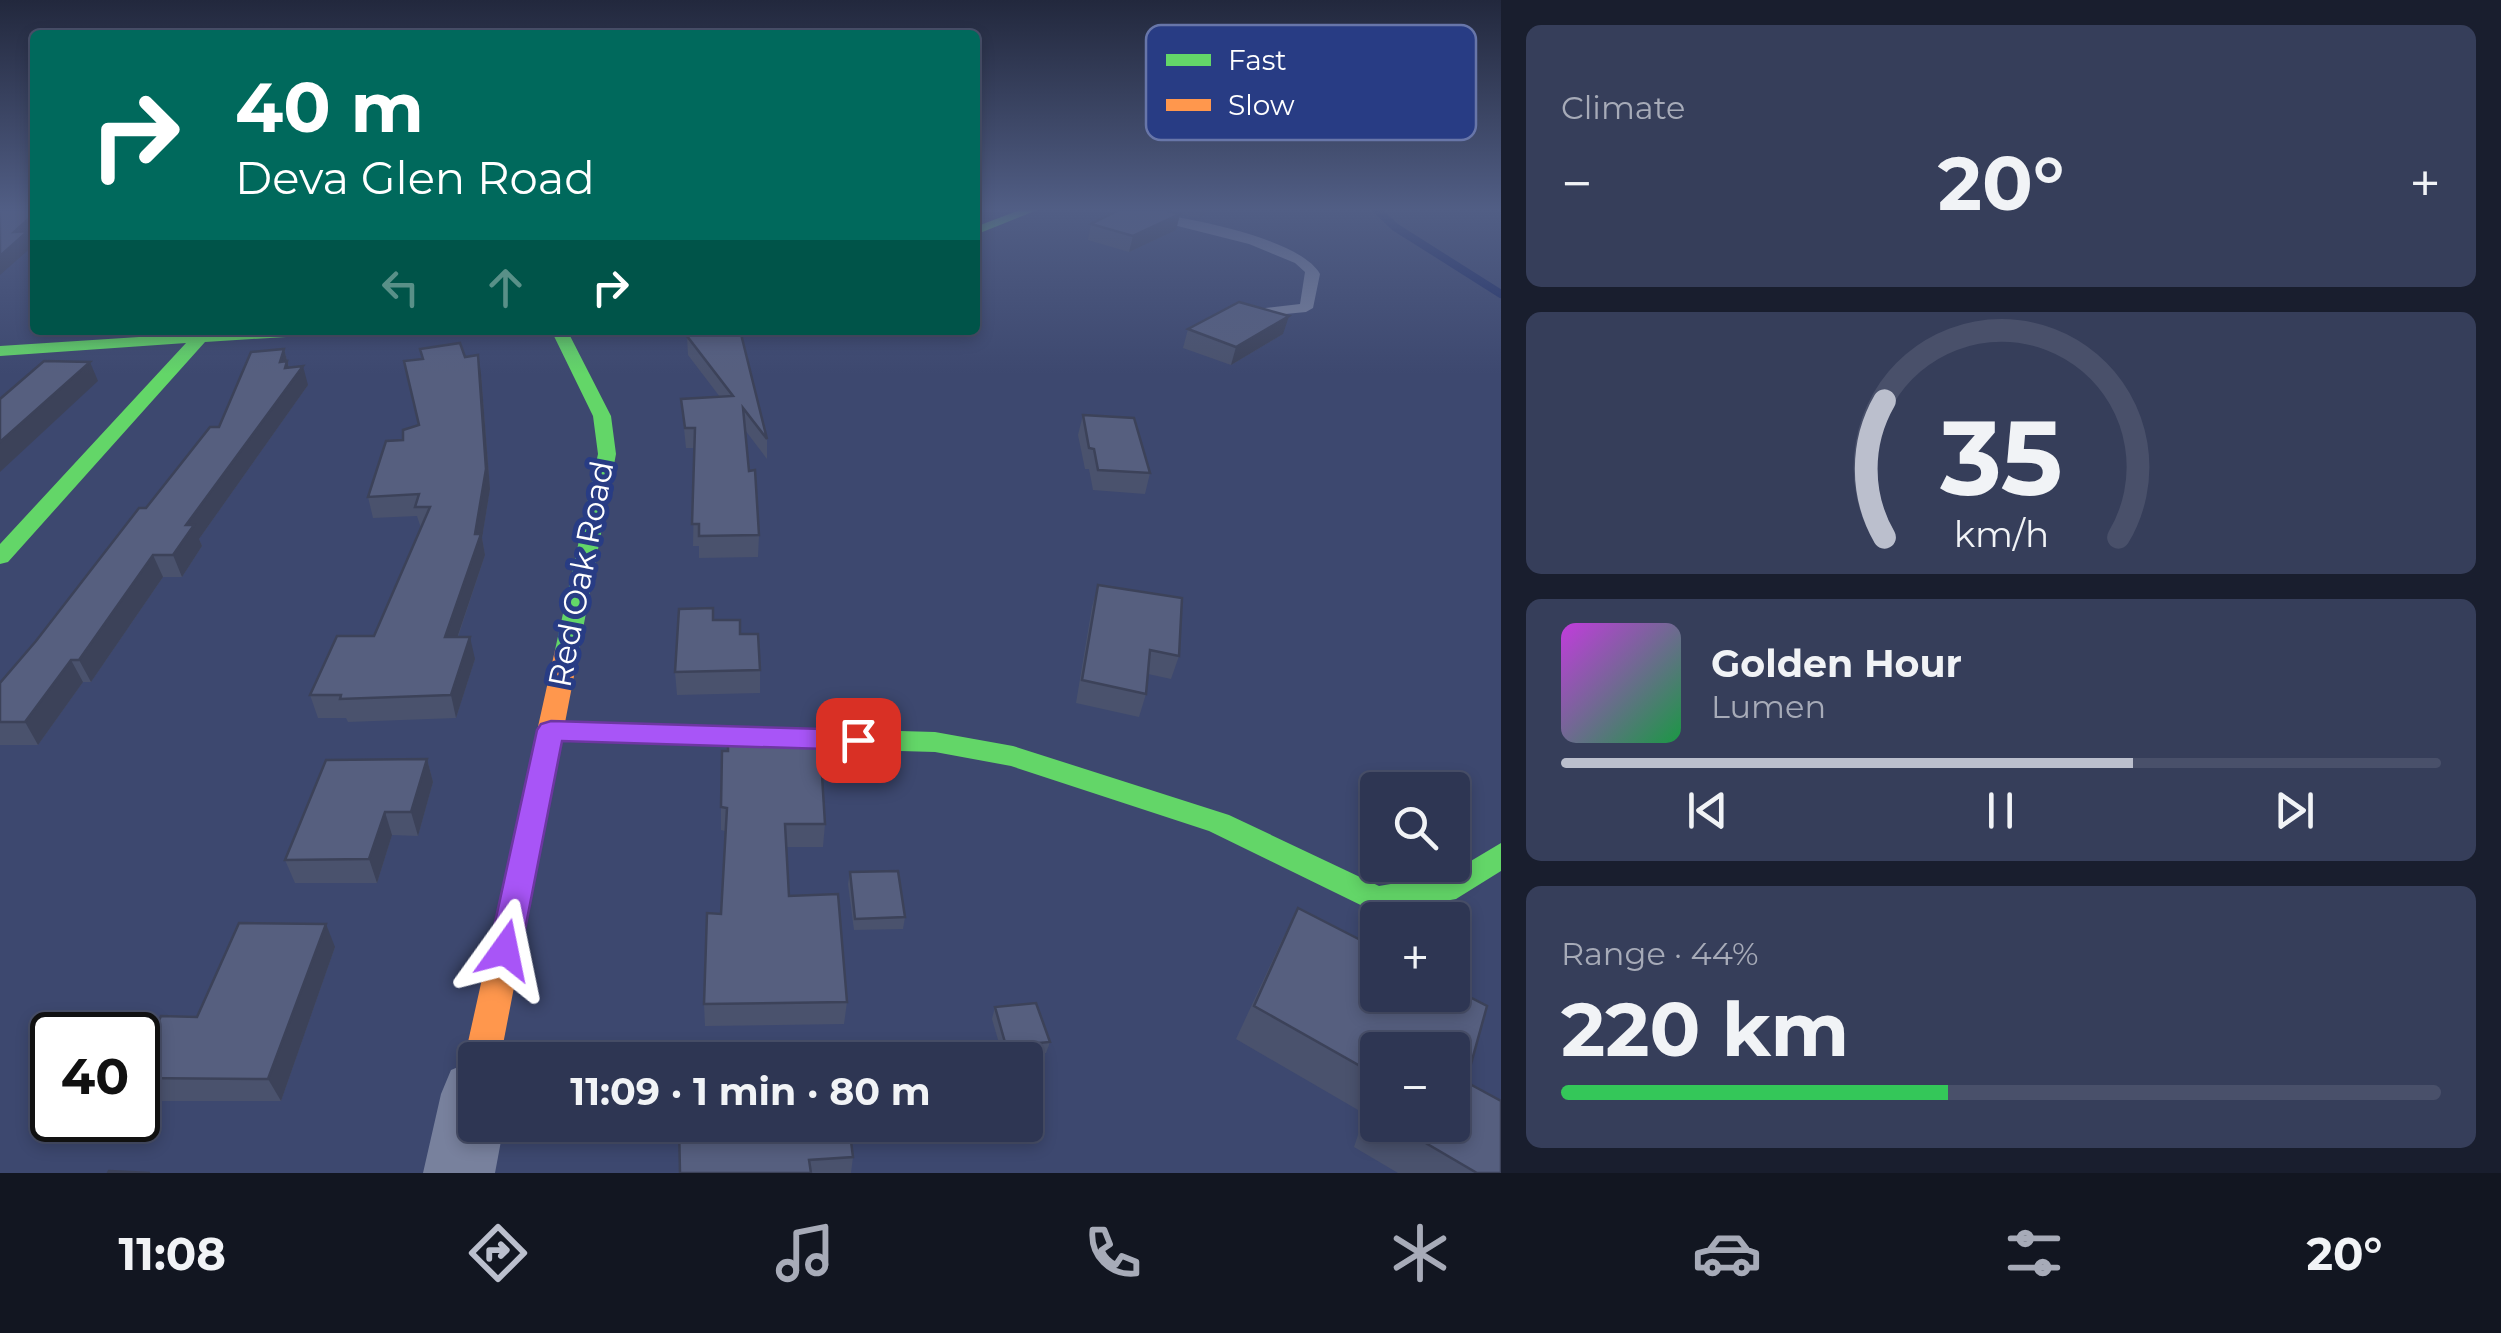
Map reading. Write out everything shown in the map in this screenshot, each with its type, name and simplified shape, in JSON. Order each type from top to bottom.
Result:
[{"type":"street","points":[[0,351],[121,336],[244,335]]},
{"type":"street","name":"Red Oak Road","points":[[486,1042],[607,454],[602,416],[562,335]]},
{"type":"street","points":[[0,557],[200,338]]},
{"type":"street","points":[[551,730],[935,742],[1014,756],[1220,822],[1377,900],[1456,886],[1501,855]]},
{"type":"street","points":[[458,1173],[465,1142]]},
{"type":"lane","points":[[1242,316],[1306,308],[1314,277],[1308,265]]},
{"type":"building","points":[[1239,302],[1289,316],[1236,347],[1188,329]]},
{"type":"building","points":[[741,335],[767,439],[743,408],[749,471],[755,470],[759,535],[699,536],[699,524],[692,524],[695,428],[685,428],[681,399],[733,396],[687,336]]},
{"type":"building","points":[[460,343],[465,357],[478,355],[486,469],[475,534],[481,534],[445,637],[470,637],[451,695],[340,699],[341,695],[310,695],[337,636],[374,636],[430,507],[415,507],[419,494],[368,497],[386,441],[403,440],[403,430],[419,425],[404,361],[423,359],[420,349]]},
{"type":"building","points":[[284,349],[280,362],[287,361],[285,368],[303,366],[186,525],[194,525],[173,555],[153,555],[79,660],[71,660],[25,722],[0,722],[0,683],[139,508],[146,508],[210,427],[219,427],[251,352]]},
{"type":"building","points":[[44,361],[90,362],[0,442],[0,399]]},
{"type":"building","points":[[1083,415],[1134,418],[1150,473],[1098,470]]},
{"type":"building","points":[[1098,585],[1182,598],[1179,656],[1150,650],[1146,694],[1082,680]]},
{"type":"building","points":[[713,608],[713,620],[740,620],[740,634],[758,634],[760,670],[675,672],[679,609]]},
{"type":"building","points":[[728,740],[820,743],[825,824],[785,824],[789,896],[838,894],[847,1002],[704,1004],[707,913],[721,914],[727,808],[721,807],[722,751],[728,751]]},
{"type":"building","points":[[427,759],[411,812],[385,812],[369,859],[285,860],[326,760]]},
{"type":"building","points":[[898,871],[905,917],[855,919],[850,872]]},
{"type":"building","points":[[1298,908],[1360,940],[1360,1012],[1470,1012],[1470,997],[1487,1006],[1470,1068],[1470,1032],[1360,1032],[1360,1066],[1254,1006]]},
{"type":"building","points":[[239,923],[326,924],[268,1079],[160,1078],[161,1016],[197,1017]]},
{"type":"building","points":[[1036,1003],[1050,1042],[1005,1042],[995,1007]]},
{"type":"building","points":[[1470,1084],[1501,1101],[1501,1173],[1477,1173],[1424,1142],[1470,1142]]},
{"type":"building","points":[[679,1142],[851,1142],[853,1157],[809,1160],[811,1173],[680,1173]]},
{"type":"waterway","points":[[1455,265],[1501,294]]},
{"type":"traffic: fast","points":[[0,351],[242,335]]},
{"type":"traffic: fast","points":[[562,335],[602,416],[607,454],[567,650]]},
{"type":"traffic: fast","points":[[0,557],[200,338]]},
{"type":"traffic: fast","points":[[551,731],[935,742],[1013,756],[1219,823],[1377,900],[1456,886],[1501,855]]},
{"type":"traffic: slow","points":[[486,1042],[567,650]]},
{"type":"route","points":[[505,950],[551,730],[858,740]]}]
